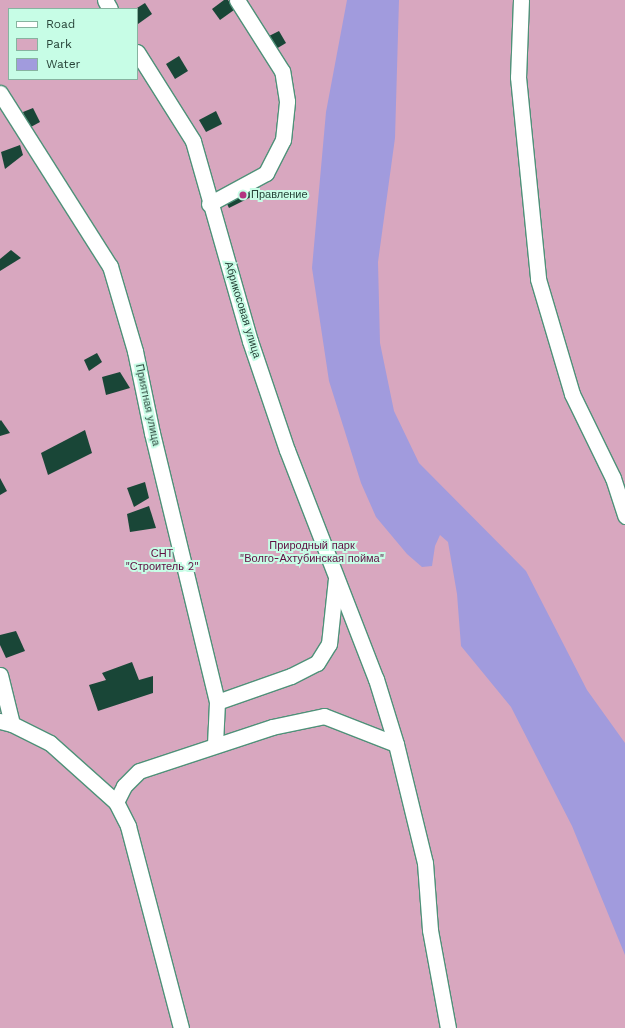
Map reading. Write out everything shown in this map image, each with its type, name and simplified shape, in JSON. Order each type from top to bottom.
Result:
[{"type":"street","points":[[209,204],[266,173],[283,140],[288,101],[282,71],[237,0]]},
{"type":"street","points":[[521,0],[518,77],[538,279],[572,394],[613,478],[625,516]]},
{"type":"street","name":"Абрикосовая улица","points":[[138,54],[193,141],[209,204],[287,450],[376,679],[396,744],[425,863],[430,930],[448,1028]]},
{"type":"street","name":"Приятная улица","points":[[0,93],[110,266],[135,351],[152,433],[217,702],[215,745]]},
{"type":"street","points":[[217,702],[291,676],[317,663],[329,644],[336,574]]},
{"type":"street","points":[[0,675],[6,723],[50,743],[116,802],[128,826],[181,1028]]},
{"type":"street","points":[[116,802],[124,786],[139,771],[272,727],[324,716],[396,744]]},
{"type":"green space","name":"Природный парк \"Волго-Ахтубинская пойма\"","points":[[0,0],[625,0],[625,1028],[0,1028]]},
{"type":"water","points":[[347,0],[399,0],[395,138],[378,262],[380,343],[394,411],[419,463],[526,571],[587,690],[625,743],[625,955],[572,826],[511,707],[461,646],[457,594],[448,542],[440,535],[435,546],[432,566],[422,567],[407,554],[376,517],[361,483],[329,381],[312,268],[326,112]]},
{"type":"building","points":[[224,0],[228,0],[234,10],[220,20],[212,9]]},
{"type":"building","points":[[145,3],[152,14],[138,24],[137,8]]},
{"type":"building","points":[[279,31],[286,43],[276,49],[269,36]]},
{"type":"building","points":[[179,56],[188,71],[175,79],[166,64]]},
{"type":"building","points":[[33,108],[40,122],[29,128],[23,112]]},
{"type":"building","points":[[216,111],[222,124],[206,132],[199,120]]},
{"type":"building","points":[[20,145],[23,155],[5,169],[1,152]]},
{"type":"building","name":"Правление","points":[[256,182],[261,192],[229,208],[224,198]]},
{"type":"building","points":[[11,250],[21,258],[0,271],[0,259]]},
{"type":"building","points":[[97,353],[102,362],[89,371],[84,360]]},
{"type":"building","points":[[120,372],[130,388],[106,395],[102,377]]},
{"type":"building","points":[[1,420],[10,433],[0,436],[0,421]]},
{"type":"building","points":[[85,430],[92,453],[48,475],[41,453]]},
{"type":"building","points":[[0,478],[7,491],[0,495]]},
{"type":"building","points":[[145,482],[149,498],[134,507],[127,488]]},
{"type":"building","points":[[149,506],[156,528],[130,532],[127,514]]},
{"type":"building","points":[[16,631],[25,651],[6,658],[0,645],[0,635]]},
{"type":"building","points":[[132,662],[139,680],[153,676],[153,693],[98,711],[89,685],[106,680],[102,673]]},
{"type":"place","name":"Правление","points":[[243,195]]},
{"type":"park label","name":"СНТ \"Строитель 2\"","points":[[162,561]]}]
